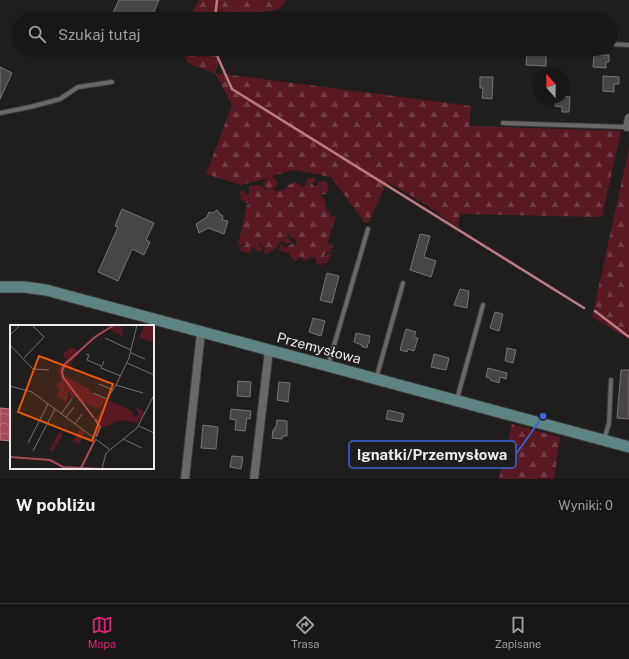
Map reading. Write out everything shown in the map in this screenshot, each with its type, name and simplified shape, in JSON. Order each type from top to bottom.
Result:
[{"type":"street","points":[[627,127],[629,118]]},
{"type":"street","name":"Przemysłowa","points":[[0,287],[24,287],[46,290],[629,447]]},
{"type":"street","points":[[185,479],[201,332]]},
{"type":"street","points":[[254,479],[269,350]]},
{"type":"lane","points":[[617,44],[629,45]]},
{"type":"lane","points":[[0,113],[60,99],[78,87],[112,82]]},
{"type":"lane","points":[[503,123],[627,127]]},
{"type":"lane","points":[[328,366],[368,229]]},
{"type":"lane","points":[[376,379],[403,283]]},
{"type":"lane","points":[[456,401],[483,305]]},
{"type":"lane","points":[[604,440],[609,423],[612,380]]},
{"type":"green space","points":[[199,0],[285,0],[284,4],[277,10],[260,12],[193,12]]},
{"type":"green space","points":[[184,56],[220,56],[215,73],[189,64]]},
{"type":"green space","points":[[215,73],[471,106],[469,126],[621,131],[602,217],[460,214],[458,228],[422,202],[387,182],[369,222],[365,223],[331,177],[294,170],[272,176],[278,182],[276,187],[272,188],[277,192],[286,189],[288,185],[295,182],[304,187],[307,179],[314,177],[316,180],[312,183],[314,187],[318,184],[318,182],[326,181],[329,187],[326,194],[319,195],[324,198],[327,211],[330,212],[329,217],[336,216],[327,244],[332,245],[333,247],[330,249],[333,251],[326,252],[324,256],[325,257],[328,253],[331,254],[327,263],[322,263],[321,266],[316,263],[316,259],[313,257],[304,261],[301,258],[302,255],[296,261],[290,256],[290,254],[279,250],[281,244],[286,248],[293,243],[297,245],[295,239],[289,237],[289,234],[287,237],[292,242],[286,244],[286,242],[281,242],[277,245],[278,247],[266,254],[263,253],[265,249],[260,243],[258,244],[263,248],[260,252],[252,247],[249,253],[241,251],[240,247],[246,245],[245,243],[244,245],[238,245],[247,205],[249,204],[241,200],[240,192],[244,190],[246,195],[249,194],[249,186],[259,185],[265,188],[266,192],[267,190],[263,184],[268,178],[241,185],[206,174],[232,105]]},
{"type":"green space","points":[[629,148],[629,339],[592,317]]},
{"type":"green space","points":[[512,424],[560,437],[554,479],[499,479]]},
{"type":"water","points":[[0,408],[10,409],[10,441],[0,440]]},
{"type":"building","points":[[119,0],[159,0],[154,12],[113,12]]},
{"type":"building","points":[[527,56],[546,56],[546,66],[526,65]]},
{"type":"building","points":[[594,56],[609,56],[609,62],[606,62],[606,68],[593,67]]},
{"type":"building","points":[[0,67],[12,73],[0,99]]},
{"type":"building","points":[[603,76],[619,77],[619,84],[614,84],[614,92],[603,91]]},
{"type":"building","points":[[480,77],[493,77],[492,99],[482,98],[483,88],[480,88]]},
{"type":"building","points":[[570,97],[569,112],[562,112],[562,107],[555,106],[555,104],[569,104]]},
{"type":"building","points":[[122,209],[154,223],[146,240],[150,242],[144,255],[132,249],[118,281],[98,272],[118,227],[115,226]]},
{"type":"building","points":[[217,210],[223,216],[222,220],[228,221],[224,234],[208,228],[199,233],[196,224],[207,217],[209,212],[213,213]]},
{"type":"building","points":[[420,234],[430,236],[424,257],[436,261],[431,277],[410,270]]},
{"type":"building","points":[[327,273],[339,276],[332,303],[320,300]]},
{"type":"building","points":[[460,289],[469,291],[467,308],[454,305]]},
{"type":"building","points":[[495,312],[503,314],[499,331],[490,328]]},
{"type":"building","points":[[313,318],[325,321],[321,336],[309,332]]},
{"type":"building","points":[[406,329],[416,332],[414,337],[418,338],[414,351],[408,349],[407,352],[400,350]]},
{"type":"building","points":[[356,333],[370,336],[370,342],[368,343],[367,348],[354,342]]},
{"type":"building","points":[[507,348],[516,350],[513,363],[505,361]]},
{"type":"building","points":[[434,354],[449,358],[446,370],[431,367]]},
{"type":"building","points":[[488,368],[507,373],[506,379],[500,377],[499,383],[490,380],[490,378],[486,377]]},
{"type":"building","points":[[621,370],[629,370],[629,419],[617,418]]},
{"type":"building","points":[[238,381],[251,382],[250,397],[237,396]]},
{"type":"building","points":[[279,382],[290,383],[288,402],[277,400]]},
{"type":"building","points":[[231,409],[251,411],[250,419],[247,418],[245,431],[235,430],[236,420],[230,419]]},
{"type":"building","points":[[388,410],[404,414],[402,422],[386,419]]},
{"type":"building","points":[[277,420],[287,421],[287,436],[283,436],[282,439],[272,438]]},
{"type":"building","points":[[203,425],[218,427],[216,449],[201,448]]},
{"type":"building","points":[[232,456],[243,457],[241,469],[230,467]]},
{"type":"waterway","points":[[216,12],[217,0]]},
{"type":"waterway","points":[[217,56],[232,89],[584,308]]},
{"type":"waterway","points":[[595,311],[629,337]]},
{"type":"place","name":"Ignatki/Przemysłowa","points":[[543,416]]}]
